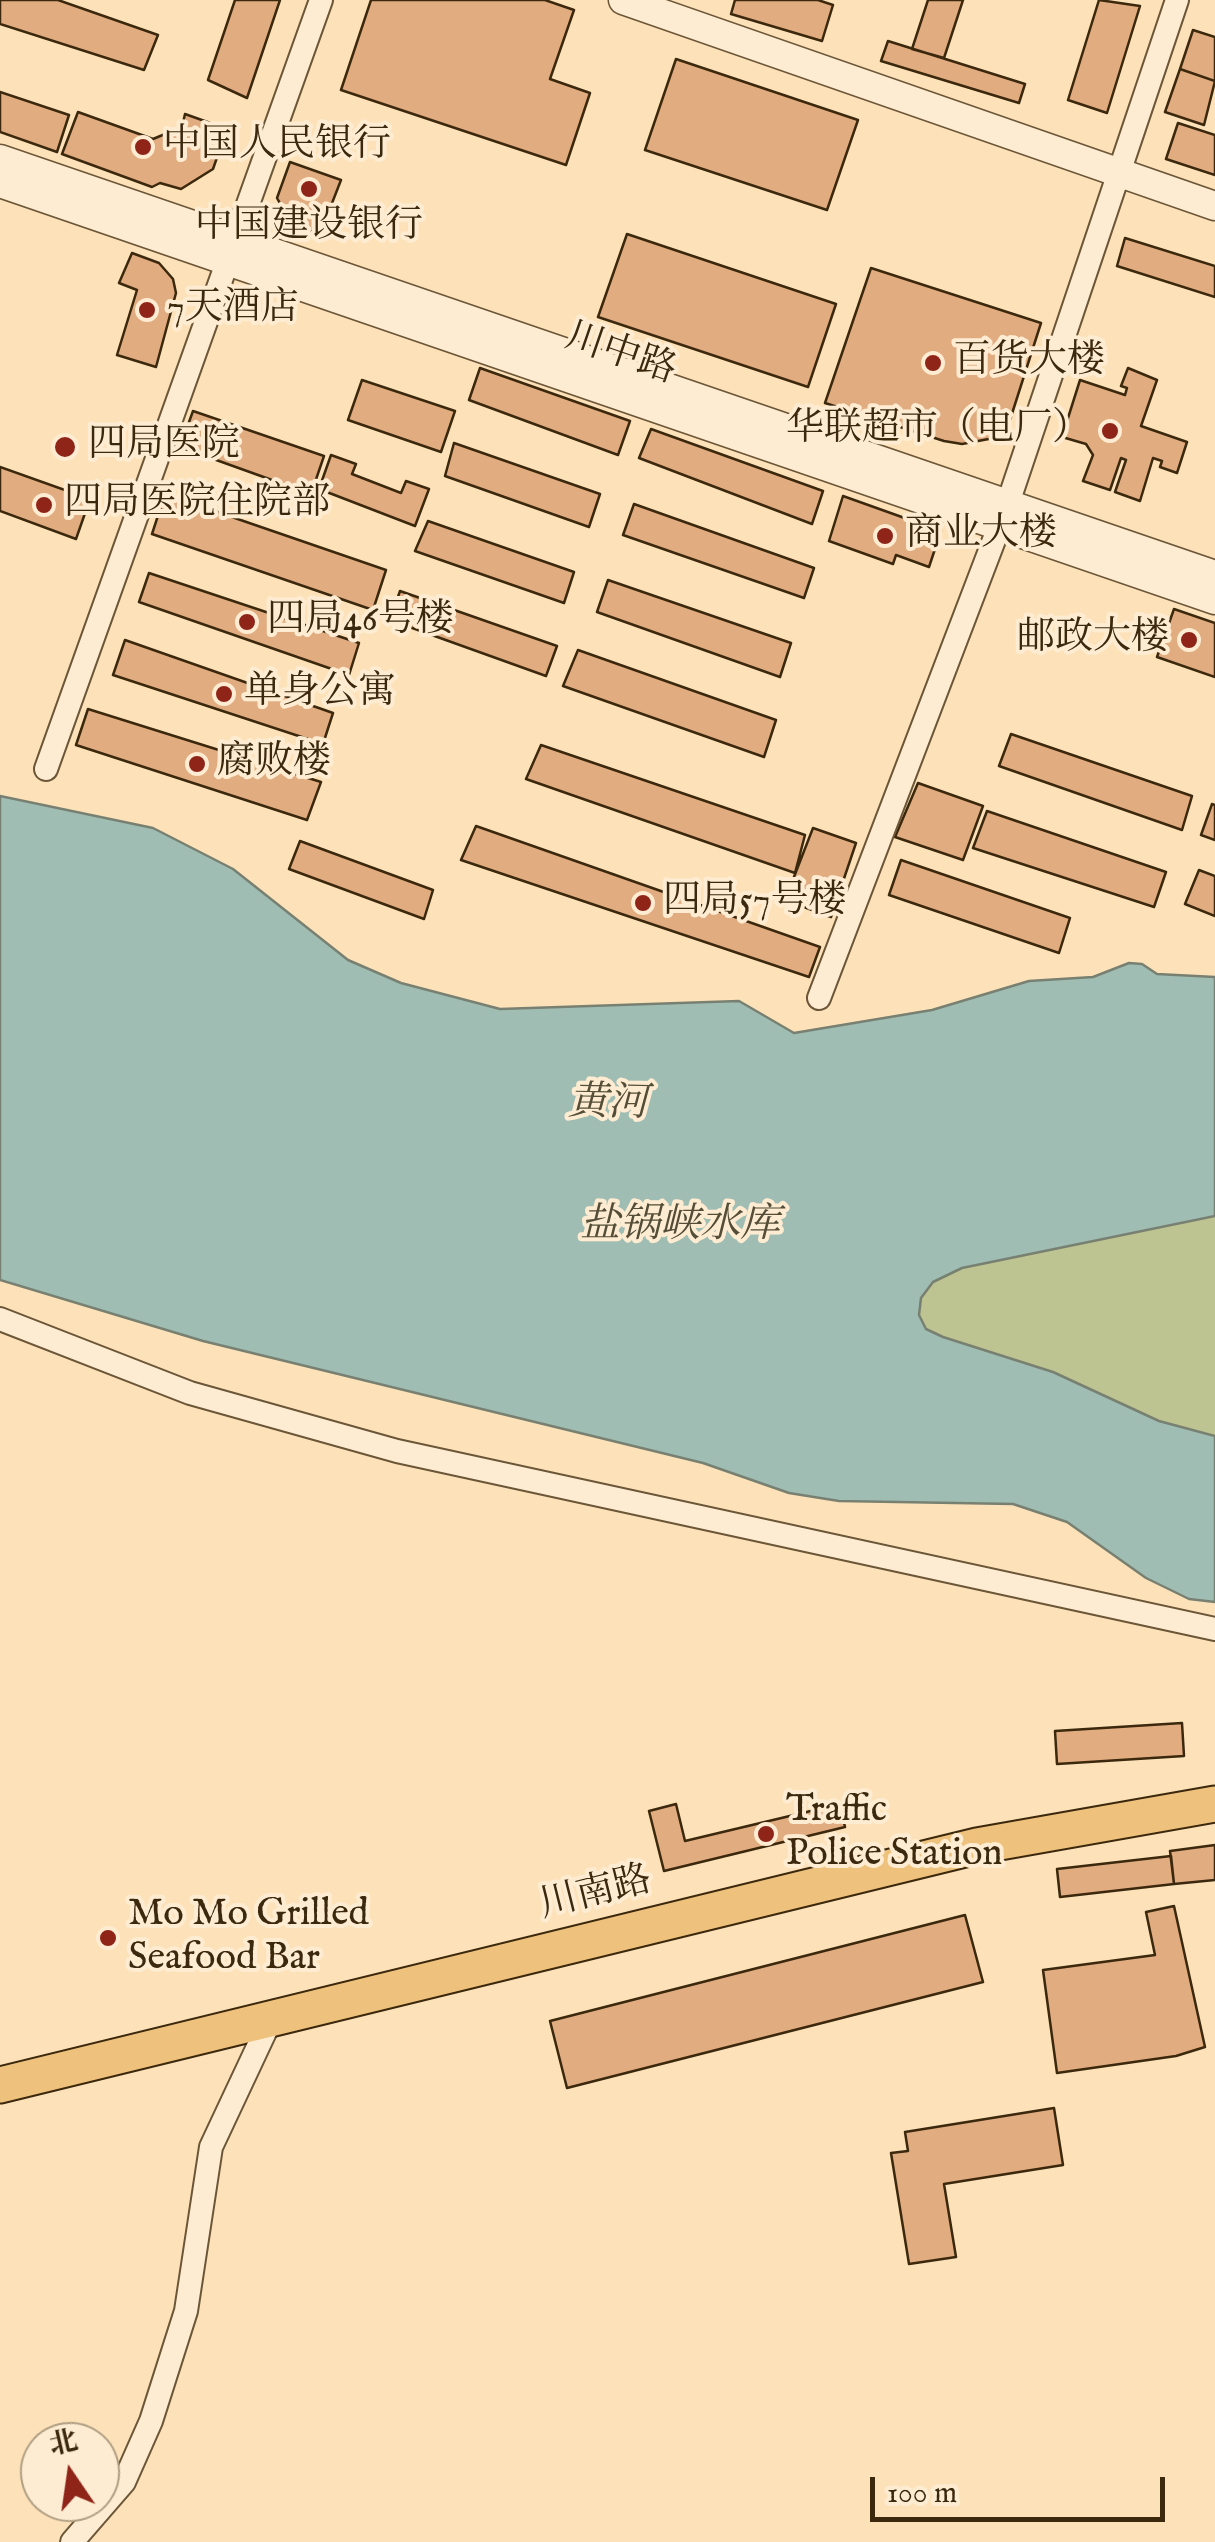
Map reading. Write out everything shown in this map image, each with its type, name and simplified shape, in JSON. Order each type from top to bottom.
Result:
[{"type":"main road","name":"川南路","points":[[0,2085],[977,1846],[1215,1804]]},
{"type":"street","points":[[46,769],[322,0]]},
{"type":"street","points":[[623,0],[1215,206]]},
{"type":"street","points":[[820,998],[1003,516],[1178,0]]},
{"type":"street","name":"川中路","points":[[0,159],[234,251],[1003,516],[1215,600]]},
{"type":"street","name":"川中路","points":[[0,182],[234,251]]},
{"type":"street","name":"川中路","points":[[1003,516],[1215,576]]},
{"type":"street","points":[[0,1319],[190,1393],[398,1451],[1215,1629]]},
{"type":"street","points":[[72,2542],[124,2482],[151,2420],[186,2312],[211,2148],[272,2017]]},
{"type":"green space","points":[[1215,1216],[1215,1436],[1159,1421],[1053,1372],[943,1337],[926,1329],[919,1316],[921,1298],[933,1282],[962,1268]]},
{"type":"water","name":"盐锅峡水库","points":[[0,796],[153,828],[233,869],[348,960],[401,983],[500,1009],[739,1001],[794,1033],[932,1010],[1029,981],[1093,977],[1129,963],[1142,964],[1157,974],[1215,977],[1215,1216],[962,1268],[933,1282],[921,1298],[919,1315],[926,1329],[943,1337],[1053,1372],[1159,1421],[1215,1436],[1215,1602],[1189,1599],[1146,1578],[1067,1522],[1013,1504],[839,1501],[789,1493],[703,1463],[203,1341],[0,1280]]},
{"type":"building","points":[[0,0],[58,0],[158,35],[144,70],[0,24]]},
{"type":"building","points":[[235,0],[280,0],[247,98],[208,80]]},
{"type":"building","points":[[371,0],[545,0],[574,10],[550,79],[590,93],[566,165],[341,90]]},
{"type":"building","points":[[735,0],[818,0],[833,5],[822,41],[731,14]]},
{"type":"building","points":[[928,0],[963,0],[944,58],[912,49]]},
{"type":"building","points":[[1099,0],[1140,6],[1107,113],[1068,100]]},
{"type":"building","points":[[1193,30],[1215,37],[1215,81],[1180,69]]},
{"type":"building","points":[[888,41],[1025,84],[1019,103],[881,61]]},
{"type":"building","points":[[676,59],[858,120],[827,210],[645,150]]},
{"type":"building","points":[[1180,69],[1215,81],[1204,125],[1165,112]]},
{"type":"building","points":[[0,92],[69,115],[57,152],[0,132]]},
{"type":"building","name":"中国人民银行","points":[[78,112],[153,139],[182,127],[185,114],[227,129],[213,169],[181,189],[160,183],[152,187],[62,154]]},
{"type":"building","points":[[1178,123],[1215,135],[1215,175],[1166,159]]},
{"type":"building","name":"中国建设银行","points":[[290,162],[341,180],[320,234],[292,225],[277,198]]},
{"type":"building","points":[[627,234],[836,304],[808,387],[598,317]]},
{"type":"building","points":[[1125,238],[1215,266],[1215,297],[1117,266]]},
{"type":"building","points":[[132,253],[159,263],[173,279],[176,293],[156,367],[117,355],[137,290],[119,283]]},
{"type":"building","name":"百货大楼","points":[[871,268],[1041,323],[1009,423],[994,438],[962,444],[944,441],[825,403]]},
{"type":"building","points":[[480,368],[630,421],[618,455],[469,400]]},
{"type":"building","name":"华联超市（电厂）","points":[[1128,368],[1157,380],[1141,426],[1187,442],[1177,473],[1160,467],[1162,461],[1153,458],[1140,501],[1115,492],[1126,460],[1121,458],[1110,490],[1083,481],[1093,455],[1086,444],[1062,437],[1080,380],[1125,395],[1127,388],[1121,386]]},
{"type":"building","points":[[362,380],[455,411],[441,452],[348,420]]},
{"type":"building","points":[[193,411],[324,456],[311,494],[180,447]]},
{"type":"building","points":[[651,429],[823,491],[812,524],[639,458]]},
{"type":"building","points":[[454,443],[600,494],[589,527],[445,476]]},
{"type":"building","points":[[331,455],[356,464],[352,474],[401,493],[406,481],[429,489],[415,526],[319,489]]},
{"type":"building","name":"四局医院住院部","points":[[0,467],[90,499],[76,539],[0,511]]},
{"type":"building","points":[[165,494],[386,570],[373,610],[152,534]]},
{"type":"building","name":"商业大楼","points":[[843,496],[941,531],[929,567],[896,555],[893,564],[829,541]]},
{"type":"building","points":[[634,504],[814,568],[804,598],[623,535]]},
{"type":"building","points":[[428,521],[574,572],[564,603],[415,551]]},
{"type":"building","name":"四局46号楼","points":[[149,573],[359,643],[349,675],[139,602]]},
{"type":"building","points":[[608,580],[791,643],[780,677],[597,612]]},
{"type":"building","name":"四局46号楼","points":[[400,591],[557,646],[546,676],[390,620]]},
{"type":"building","name":"邮政大楼","points":[[1174,609],[1215,623],[1215,677],[1157,657]]},
{"type":"building","name":"单身公寓","points":[[125,640],[333,713],[323,744],[113,675]]},
{"type":"building","points":[[578,650],[776,720],[764,757],[563,686]]},
{"type":"building","name":"腐败楼","points":[[88,709],[321,782],[307,820],[76,745]]},
{"type":"building","points":[[1011,734],[1192,796],[1182,830],[999,766]]},
{"type":"building","points":[[541,745],[805,835],[795,873],[526,779]]},
{"type":"building","points":[[918,783],[983,806],[963,860],[895,837]]},
{"type":"building","points":[[1212,804],[1215,805],[1215,840],[1201,835]]},
{"type":"building","points":[[987,811],[1166,872],[1154,907],[973,848]]},
{"type":"building","name":"四局57号楼","points":[[476,826],[820,947],[809,977],[461,860]]},
{"type":"building","points":[[813,828],[856,843],[831,917],[785,900]]},
{"type":"building","points":[[300,841],[433,890],[424,919],[289,869]]},
{"type":"building","points":[[901,860],[1070,918],[1059,953],[889,895]]},
{"type":"building","points":[[1199,870],[1215,876],[1215,916],[1185,904]]},
{"type":"building","points":[[1182,1723],[1184,1756],[1057,1764],[1055,1731]]},
{"type":"building","name":"Traffic Police Station","points":[[676,1804],[685,1841],[840,1804],[845,1827],[664,1871],[649,1811]]},
{"type":"building","points":[[1215,1845],[1215,1880],[1174,1884],[1170,1851]]},
{"type":"building","points":[[1171,1856],[1174,1884],[1060,1897],[1057,1869]]},
{"type":"building","points":[[1174,1906],[1205,2047],[1176,2056],[1057,2073],[1043,1970],[1155,1955],[1146,1912]]},
{"type":"building","points":[[965,1915],[983,1982],[567,2088],[550,2021]]},
{"type":"building","points":[[1054,2108],[1063,2165],[944,2184],[956,2257],[909,2264],[891,2153],[908,2151],[905,2132]]},
{"type":"place","name":"中国人民银行","points":[[143,147]]},
{"type":"place","name":"中国建设银行","points":[[309,189]]},
{"type":"place","name":"7天酒店","points":[[147,310]]},
{"type":"place","name":"百货大楼","points":[[933,363]]},
{"type":"place","name":"华联超市（电厂）","points":[[1110,431]]},
{"type":"place","name":"四局医院","points":[[65,447]]},
{"type":"place","name":"四局医院住院部","points":[[44,505]]},
{"type":"place","name":"商业大楼","points":[[885,536]]},
{"type":"place","name":"四局46号楼","points":[[247,622]]},
{"type":"place","name":"邮政大楼","points":[[1189,640]]},
{"type":"place","name":"单身公寓","points":[[224,694]]},
{"type":"place","name":"腐败楼","points":[[197,764]]},
{"type":"place","name":"四局57号楼","points":[[643,903]]},
{"type":"place","name":"Traffic Police Station","points":[[766,1834]]},
{"type":"place","name":"Mo Mo Grilled Seafood Bar","points":[[108,1938]]},
{"type":"water label","name":"黄河","points":[[608,1106]]}]
